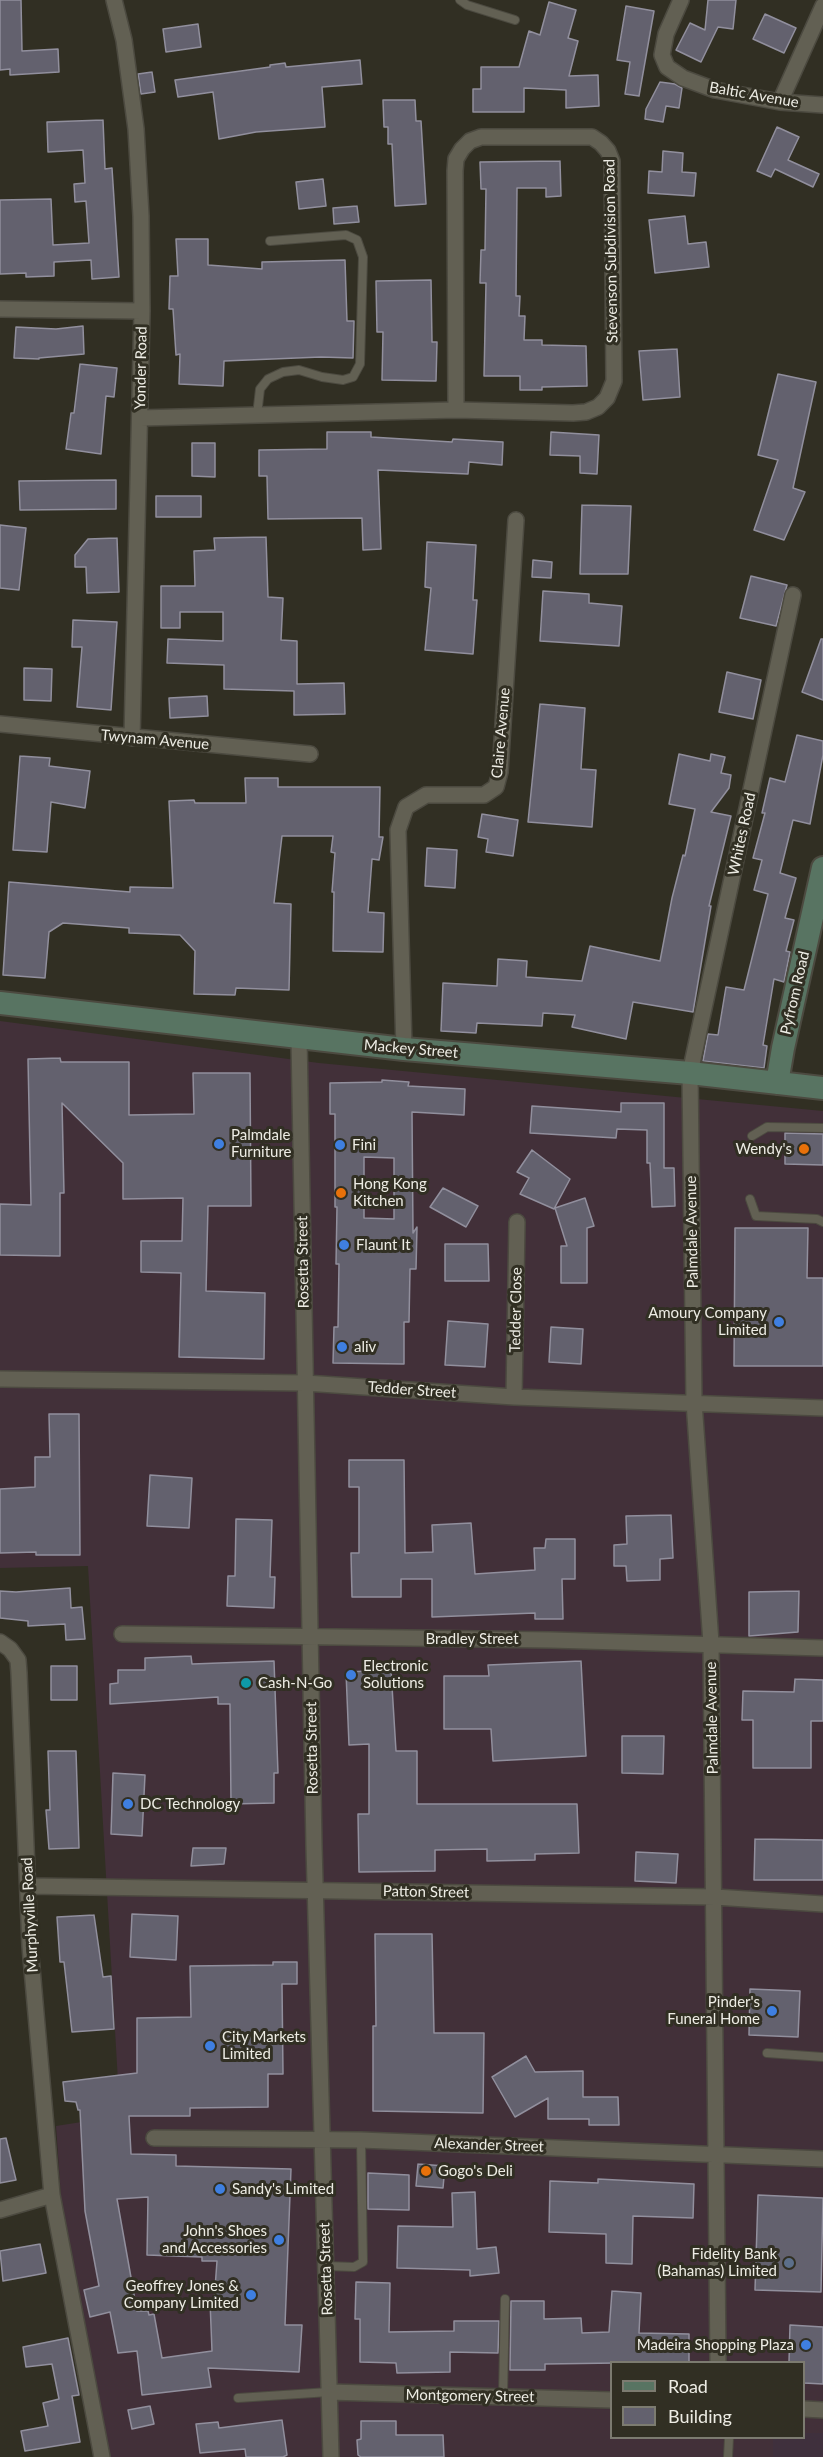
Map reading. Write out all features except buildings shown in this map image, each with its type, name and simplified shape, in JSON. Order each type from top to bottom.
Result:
[{"type":"main road","name":"Pyfrom Road","points":[[777,1083],[823,868]]},
{"type":"main road","name":"Mackey Street","points":[[0,1003],[404,1049],[690,1073],[823,1088]]},
{"type":"street","name":"Yonder Road","points":[[114,0],[124,40],[136,129],[141,216],[142,311],[132,738]]},
{"type":"street","name":"Baltic Avenue","points":[[681,0],[666,34],[663,55],[667,67],[683,78],[716,90],[780,102],[823,105]]},
{"type":"street","points":[[780,102],[823,6]]},
{"type":"street","name":"Stevenson Subdivision Road","points":[[140,418],[456,410],[573,413],[586,412],[598,406],[607,398],[614,381],[612,161],[608,151],[592,137],[481,137],[470,141],[456,159],[454,171],[456,410]]},
{"type":"street","points":[[0,309],[142,311]]},
{"type":"street","name":"Claire Avenue","points":[[404,1049],[398,830],[406,807],[426,795],[484,795],[496,787],[500,772],[516,520]]},
{"type":"street","name":"Whites Road","points":[[690,1073],[793,595]]},
{"type":"street","name":"Twynam Avenue","points":[[0,724],[310,754]]},
{"type":"street","name":"Rosetta Street","points":[[299,1038],[316,1890],[331,2457]]},
{"type":"street","name":"Palmdale Avenue","points":[[690,1073],[694,1402],[711,1643],[718,2361]]},
{"type":"street","name":"Tedder Close","points":[[514,1397],[517,1222]]},
{"type":"street","name":"Tedder Street","points":[[0,1380],[305,1383],[514,1397],[823,1408]]},
{"type":"street","name":"Bradley Street","points":[[122,1634],[711,1643],[823,1648]]},
{"type":"street","name":"Murphyville Road","points":[[0,1642],[10,1648],[18,1660],[30,1946],[52,2195],[102,2457]]},
{"type":"street","name":"Patton Street","points":[[29,1886],[715,1897],[823,1904]]},
{"type":"street","name":"Alexander Street","points":[[154,2138],[361,2140],[823,2159]]},
{"type":"street","points":[[0,2210],[52,2195]]},
{"type":"street","name":"Montgomery Street","points":[[329,2392],[610,2400]]},
{"type":"street","points":[[805,2409],[823,2410]]},
{"type":"lane","points":[[460,0],[467,5],[515,20]]},
{"type":"lane","points":[[257,415],[260,389],[268,379],[283,372],[299,370],[343,380],[353,377],[360,364],[363,257],[357,240],[346,235],[270,240]]},
{"type":"lane","points":[[752,1136],[767,1127],[823,1128]]},
{"type":"lane","points":[[750,1199],[756,1215],[817,1219],[823,1222]]},
{"type":"lane","points":[[767,2053],[823,2057]]},
{"type":"lane","points":[[326,2266],[354,2266],[363,2262],[361,2140]]},
{"type":"lane","points":[[503,2396],[505,2298]]},
{"type":"lane","points":[[238,2398],[329,2392]]},
{"type":"lane","points":[[728,2457],[729,2439]]},
{"type":"shaded area","points":[[0,1021],[319,1063],[823,1111],[823,2457],[109,2457],[62,2212],[56,2126],[120,2116],[88,1566],[0,1568]]},
{"type":"shaded area","points":[[805,2433],[823,2433],[823,2457],[773,2457],[773,2439],[805,2439]]},
{"type":"place","name":"Palmdale Furniture","points":[[219,1144]]},
{"type":"place","name":"Fini","points":[[340,1145]]},
{"type":"place","name":"Wendy's","points":[[804,1149]]},
{"type":"place","name":"Hong Kong Kitchen","points":[[341,1193]]},
{"type":"place","name":"Flaunt It","points":[[344,1245]]},
{"type":"place","name":"Amoury Company Limited","points":[[779,1322]]},
{"type":"place","name":"aliv","points":[[342,1347]]},
{"type":"place","name":"Electronic Solutions","points":[[351,1675]]},
{"type":"place","name":"Cash-N-Go","points":[[246,1683]]},
{"type":"place","name":"DC Technology","points":[[128,1804]]},
{"type":"place","name":"Pinder's Funeral Home","points":[[772,2011]]},
{"type":"place","name":"City Markets Limited","points":[[210,2046]]},
{"type":"place","name":"Gogo's Deli","points":[[426,2171]]},
{"type":"place","name":"Sandy's Limited","points":[[220,2189]]},
{"type":"place","name":"John's Shoes and Accessories","points":[[279,2240]]},
{"type":"place","name":"Fidelity Bank (Bahamas) Limited","points":[[789,2263]]},
{"type":"place","name":"Geoffrey Jones & Company Limited","points":[[251,2295]]},
{"type":"place","name":"Madeira Shopping Plaza","points":[[806,2345]]}]
